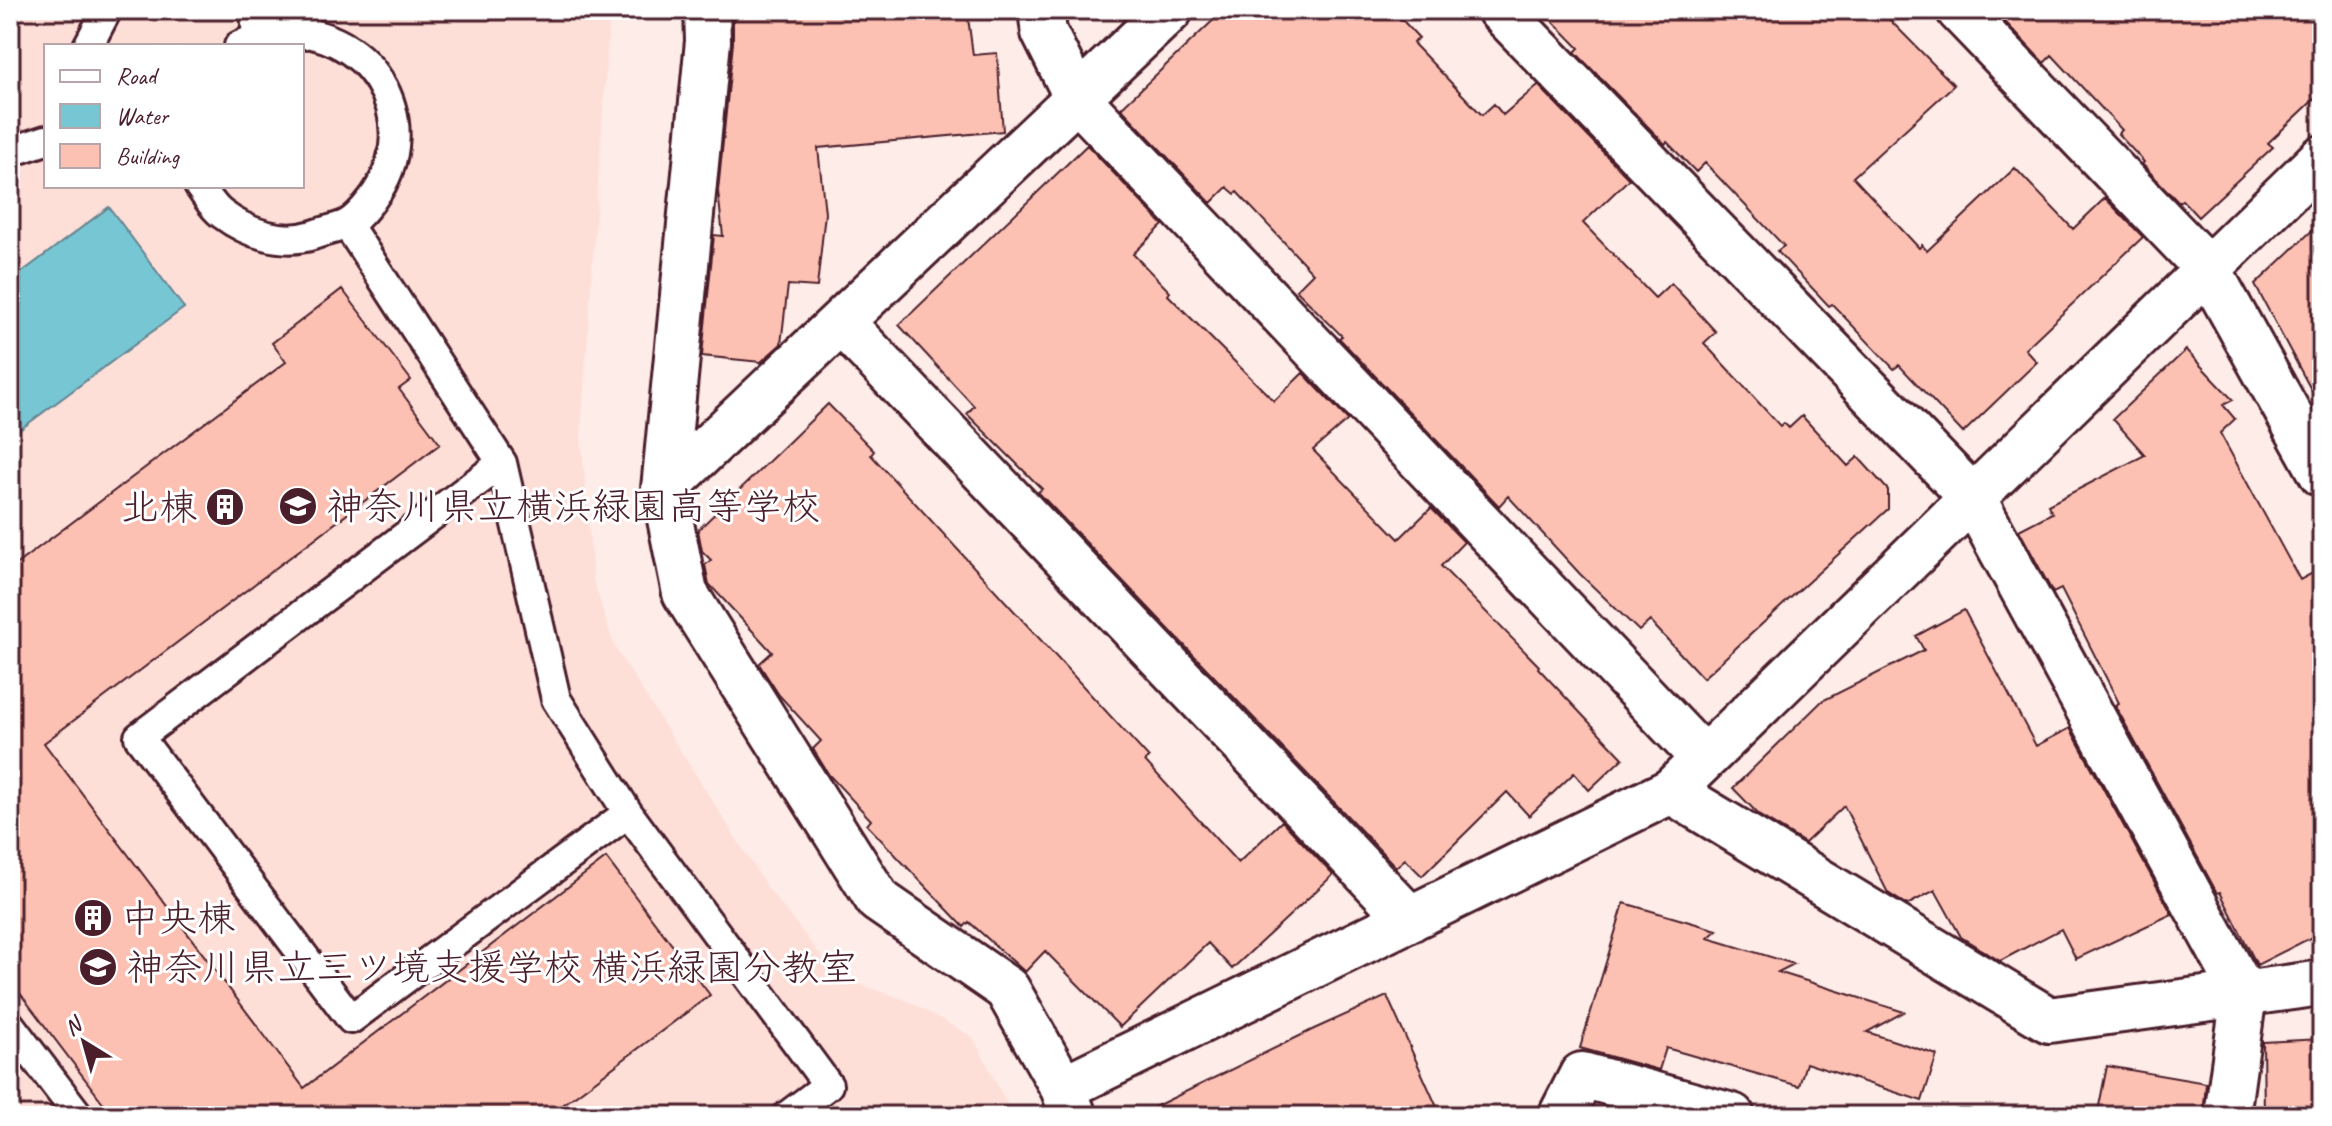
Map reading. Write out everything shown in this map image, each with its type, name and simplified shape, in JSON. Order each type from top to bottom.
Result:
[{"type":"street","points":[[707,10],[708,41],[664,489],[685,593],[878,900],[1007,989],[1069,1102],[1410,919],[1671,791],[2322,158]]},
{"type":"street","points":[[1041,10],[1044,32],[1077,98],[1704,759]]},
{"type":"street","points":[[664,489],[1170,10]]},
{"type":"street","points":[[1500,10],[1973,498],[2244,994],[2227,1116]]},
{"type":"street","points":[[1959,10],[2208,269],[2322,474]]},
{"type":"street","points":[[841,322],[1410,919]]},
{"type":"street","points":[[1671,791],[2049,1020],[2322,983]]},
{"type":"street","points":[[1561,1116],[1582,1075],[1732,1116]]},
{"type":"lane","points":[[89,44],[107,10]]},
{"type":"lane","points":[[248,42],[255,10]]},
{"type":"lane","points":[[200,188],[219,213],[257,235],[299,240],[347,224],[364,210],[385,181],[396,135],[393,110],[379,78],[351,49],[322,36],[304,22],[248,42]]},
{"type":"lane","points":[[10,152],[44,139]]},
{"type":"lane","points":[[347,224],[502,463],[556,699],[628,813],[828,1085],[787,1116]]},
{"type":"lane","points":[[502,463],[139,737],[351,1019],[628,813]]},
{"type":"lane","points":[[10,1025],[79,1116]]},
{"type":"shaded area","name":"神奈川県立横浜緑園高等学校","points":[[10,10],[610,10],[581,434],[593,579],[614,646],[767,887],[838,977],[906,1000],[973,1037],[1013,1116],[10,1116]]},
{"type":"water","points":[[109,207],[184,308],[10,437],[10,281]]},
{"type":"building","points":[[733,10],[967,10],[973,55],[997,53],[1003,131],[818,148],[825,213],[817,287],[788,285],[781,344],[761,362],[702,356],[714,235],[723,236],[718,191],[733,43]]},
{"type":"building","points":[[1224,10],[1393,10],[1419,38],[1413,43],[1482,115],[1494,104],[1503,115],[1538,85],[1629,179],[1583,223],[1655,298],[1671,283],[1716,332],[1704,343],[1780,426],[1784,423],[1789,428],[1802,416],[1848,466],[1858,457],[1888,490],[1888,509],[1703,678],[1650,621],[1639,631],[1580,574],[1508,496],[1499,506],[1339,338],[1342,336],[1296,290],[1313,273],[1237,192],[1235,194],[1227,187],[1211,203],[1121,108]]},
{"type":"building","points":[[1542,10],[1880,10],[1954,85],[1853,177],[1919,248],[1922,245],[1927,251],[2015,168],[2073,229],[2105,198],[2143,237],[2025,349],[2037,362],[1963,433],[1899,365],[1894,369],[1832,304],[1829,306],[1777,251],[1784,246],[1705,163],[1696,172],[1667,142],[1665,144],[1575,52],[1579,48]]},
{"type":"building","points":[[1994,10],[2322,10],[2322,92],[2268,143],[2273,147],[2198,217],[2182,200],[2179,203],[2142,164],[2144,162],[2118,134],[2122,130],[2052,55],[2044,63]]},
{"type":"building","points":[[1087,145],[1163,225],[1133,254],[1170,292],[1168,295],[1274,401],[1303,373],[1348,420],[1313,450],[1399,539],[1431,508],[1464,542],[1441,566],[1623,758],[1589,790],[1574,773],[1529,816],[1507,792],[1422,876],[1405,859],[1396,867],[1038,492],[1042,489],[967,414],[974,406],[899,325]]},
{"type":"building","points":[[2322,221],[2322,410],[2255,285]]},
{"type":"building","points":[[342,289],[411,380],[399,389],[440,444],[44,743],[304,1088],[606,858],[710,995],[548,1116],[113,1116],[10,980],[10,569],[286,362],[272,343]]},
{"type":"building","points":[[2186,350],[2233,400],[2223,405],[2235,419],[2220,433],[2300,580],[2322,568],[2322,932],[2257,965],[2220,892],[2217,893],[2115,705],[2119,703],[2061,589],[2053,593],[2019,530],[2052,513],[2048,505],[2145,455],[2113,419]]},
{"type":"building","points":[[828,404],[874,451],[871,455],[1149,758],[1145,761],[1238,863],[1282,821],[1333,875],[1232,969],[1208,943],[1120,1027],[1045,951],[1025,972],[969,922],[964,927],[867,825],[871,820],[829,775],[813,749],[821,741],[779,695],[759,664],[772,652],[709,584],[705,565],[711,560],[702,551],[698,530]]},
{"type":"building","points":[[1964,610],[2036,746],[2070,728],[2172,914],[2076,959],[2061,929],[2000,961],[1961,937],[1935,890],[1907,905],[1888,893],[1844,806],[1805,843],[1760,816],[1733,788],[1822,701],[1924,650],[1916,636]]},
{"type":"building","points":[[1624,903],[1717,930],[1708,938],[1794,964],[1778,972],[1904,1012],[1867,1032],[1937,1055],[1922,1101],[1806,1063],[1799,1086],[1666,1048],[1659,1070],[1580,1048]]},
{"type":"building","points":[[1387,996],[1441,1116],[1136,1116],[1314,1029]]},
{"type":"building","points":[[2322,1039],[2322,1116],[2264,1116],[2263,1042]]},
{"type":"building","points":[[2107,1066],[2206,1083],[2203,1116],[2097,1116]]},
{"type":"place","name":"神奈川県立横浜緑園高等学校","points":[[298,506]]},
{"type":"place","name":"北棟","points":[[225,507]]},
{"type":"place","name":"中央棟","points":[[93,918]]},
{"type":"place","name":"神奈川県立三ツ境支援学校 横浜緑園分教室","points":[[98,967]]}]
